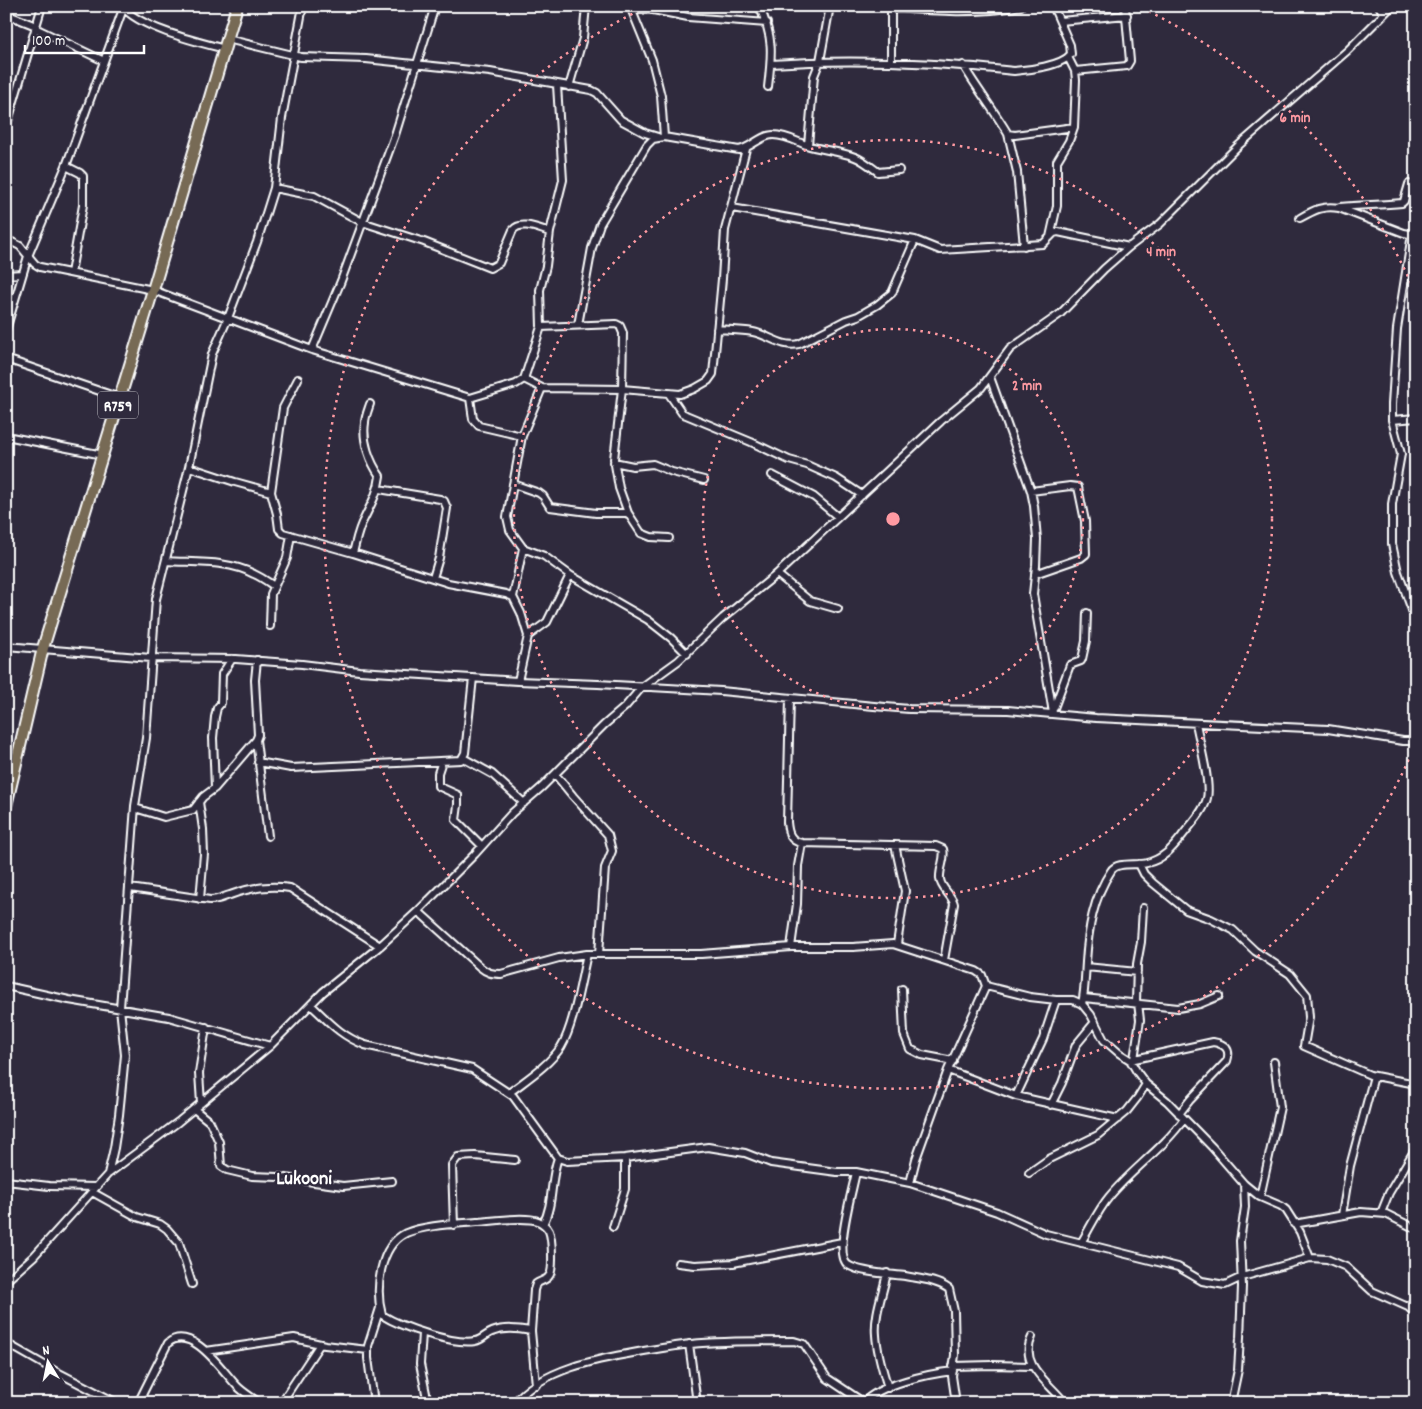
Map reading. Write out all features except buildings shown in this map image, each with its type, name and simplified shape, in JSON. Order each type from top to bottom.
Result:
[{"type":"main road","name":"R759","points":[[6,806],[44,648],[154,290],[238,6]]},
{"type":"street","points":[[6,128],[42,6]]},
{"type":"street","points":[[108,1174],[118,1123],[125,1055],[120,1008],[135,808],[146,738],[156,599],[189,467],[212,354],[257,242],[274,188],[282,118],[303,6]]},
{"type":"street","points":[[312,350],[341,281],[395,135],[434,6]]},
{"type":"street","points":[[570,87],[583,38],[586,6]]},
{"type":"street","points":[[759,6],[771,36],[771,64],[768,87]]},
{"type":"street","points":[[808,145],[814,76],[820,61],[830,6]]},
{"type":"street","points":[[891,61],[891,7],[997,11],[1021,6]]},
{"type":"street","points":[[771,64],[820,61],[891,61],[963,65],[1014,71],[1030,70],[1062,61],[1071,54],[1070,45],[1053,6]]},
{"type":"street","points":[[1075,71],[1127,66],[1130,62],[1125,6]]},
{"type":"street","points":[[1379,6],[1384,14]]},
{"type":"street","points":[[6,1281],[34,1256],[108,1174],[194,1109],[270,1046],[323,992],[380,946],[418,911],[512,813],[625,707],[642,687],[686,654],[723,618],[777,574],[941,421],[981,388],[1010,349],[1060,314],[1104,269],[1160,224],[1238,146],[1347,51],[1392,6]]},
{"type":"street","points":[[6,330],[28,256],[66,166],[122,7],[149,25],[186,39],[293,56],[366,59],[490,72],[596,93],[621,120],[644,133],[739,150],[746,149],[763,138],[772,135],[785,136],[808,145],[854,157],[878,172],[899,170]]},
{"type":"street","points":[[662,137],[661,96],[652,60],[630,8],[653,10],[688,17],[767,23]]},
{"type":"street","points":[[6,14],[104,61]]},
{"type":"street","points":[[1060,22],[1126,15]]},
{"type":"street","points":[[1050,238],[1057,206],[1057,161],[1069,141],[1074,127],[1075,71],[1068,58]]},
{"type":"street","points":[[963,65],[976,89],[998,116],[1008,134],[1017,172],[1024,246]]},
{"type":"street","points":[[6,240],[20,246],[34,264],[40,267],[154,290],[312,350],[470,398],[516,384],[524,379],[541,326],[540,290],[546,266],[550,232],[563,180],[557,85]]},
{"type":"street","points":[[1008,134],[1015,135],[1074,127]]},
{"type":"street","points":[[578,325],[592,248],[600,224],[647,145],[653,139],[662,137]]},
{"type":"street","points":[[524,379],[542,388],[622,389],[669,394],[680,394],[694,389],[708,380],[712,374],[725,230],[746,149]]},
{"type":"street","points":[[66,166],[80,172],[83,176],[83,205],[70,273]]},
{"type":"street","points":[[1339,208],[1362,204],[1376,206],[1402,203],[1409,184]]},
{"type":"street","points":[[274,188],[314,196],[362,222],[424,242],[490,268],[499,264],[516,226],[522,225],[550,232]]},
{"type":"street","points":[[1300,218],[1323,206],[1339,208],[1414,235],[1397,329],[1392,420],[1402,454],[1392,504],[1392,544],[1398,572],[1416,621]]},
{"type":"street","points":[[732,208],[914,240],[940,250],[1043,244],[1054,233],[1058,232],[1130,247]]},
{"type":"street","points":[[717,329],[755,332],[792,346],[800,344],[877,305],[892,292],[914,240]]},
{"type":"street","points":[[6,275],[22,274]]},
{"type":"street","points":[[541,326],[616,324],[620,326],[623,333],[622,389],[614,462],[618,488],[628,513],[641,533],[651,537],[669,538]]},
{"type":"street","points":[[6,359],[120,398]]},
{"type":"street","points":[[990,377],[1031,491],[1034,506],[1036,539],[1035,574],[1032,594],[1053,711]]},
{"type":"street","points":[[298,379],[283,408],[271,492],[278,514],[279,529],[283,533],[433,578],[513,597]]},
{"type":"street","points":[[542,388],[522,436],[507,517],[510,530],[523,548],[544,556],[570,575],[648,620],[671,638],[686,654]]},
{"type":"street","points":[[669,394],[682,413],[788,460],[829,475],[862,495]]},
{"type":"street","points":[[470,398],[473,419],[479,426],[522,436]]},
{"type":"street","points":[[353,553],[363,520],[373,504],[379,489],[380,476],[372,464],[364,432],[370,404]]},
{"type":"street","points":[[1392,420],[1416,418]]},
{"type":"street","points":[[6,436],[102,455]]},
{"type":"street","points":[[614,462],[634,466],[653,464],[672,472],[704,480]]},
{"type":"street","points":[[189,467],[271,492]]},
{"type":"street","points":[[772,475],[814,497],[838,517]]},
{"type":"street","points":[[513,484],[543,496],[550,507],[596,513],[628,513]]},
{"type":"street","points":[[1031,491],[1070,486],[1078,487],[1085,521],[1087,547],[1086,554],[1081,558],[1035,574]]},
{"type":"street","points":[[379,489],[444,501],[447,508],[439,558],[433,578]]},
{"type":"street","points":[[270,626],[271,594],[288,558],[291,535]]},
{"type":"street","points":[[518,682],[528,636],[522,613],[513,597],[523,548]]},
{"type":"street","points":[[166,561],[220,564],[240,568],[254,573],[274,586]]},
{"type":"street","points":[[777,574],[810,601],[838,609]]},
{"type":"street","points":[[528,636],[547,622],[570,575]]},
{"type":"street","points":[[1053,711],[1069,667],[1082,659],[1086,642],[1087,613]]},
{"type":"street","points":[[6,646],[151,658],[257,660],[359,671],[518,682],[598,684],[721,691],[891,708],[1053,711],[1096,718],[1328,729],[1403,741],[1416,741]]},
{"type":"street","points":[[215,788],[213,738],[215,716],[221,704],[222,674],[232,659]]},
{"type":"street","points":[[135,808],[157,816],[166,817],[190,812],[203,797],[215,788],[256,740],[258,735],[255,680],[257,660]]},
{"type":"street","points":[[258,762],[291,768],[457,761],[463,758],[465,752],[474,678]]},
{"type":"street","points":[[790,698],[788,830],[791,839],[802,843],[936,846],[944,852],[940,879],[953,900],[954,909],[944,960]]},
{"type":"street","points":[[1081,1243],[1107,1199],[1124,1180],[1165,1142],[1201,1087],[1227,1061],[1229,1055],[1228,1048],[1221,1043],[1214,1042],[1132,1060],[1119,1053],[1104,1040],[1083,1001],[1092,912],[1107,878],[1114,867],[1139,864],[1158,859],[1169,852],[1208,798],[1196,723]]},
{"type":"street","points":[[256,740],[268,836]]},
{"type":"street","points":[[463,758],[492,774],[524,803]]},
{"type":"street","points":[[442,761],[438,772],[438,786],[458,795],[456,820],[458,825],[482,846]]},
{"type":"street","points":[[555,774],[611,842],[612,852],[606,868],[604,882],[599,954]]},
{"type":"street","points":[[199,802],[204,854],[200,899]]},
{"type":"street","points":[[791,947],[797,904],[798,866],[802,843]]},
{"type":"street","points":[[895,845],[905,891],[897,944]]},
{"type":"street","points":[[1139,864],[1144,874],[1152,883],[1186,910],[1211,919],[1233,930],[1255,950],[1290,974],[1307,996],[1310,1017],[1304,1046],[1374,1076],[1416,1084]]},
{"type":"street","points":[[130,888],[218,900],[259,888],[281,886],[290,888],[380,946]]},
{"type":"street","points":[[1142,908],[1142,942],[1137,964],[1137,1003],[1140,1020],[1132,1060],[1137,1072],[1146,1084],[1212,1147],[1244,1184],[1260,1196],[1286,1210],[1300,1232],[1310,1258]]},
{"type":"street","points":[[418,911],[486,972],[501,974],[559,958],[587,954],[701,954],[791,947],[853,947],[897,944],[976,970],[982,974],[986,986],[948,1070],[916,1159],[910,1183]]},
{"type":"street","points":[[509,1093],[542,1068],[561,1047],[570,1023],[587,954]]},
{"type":"street","points":[[1086,967],[1137,972]]},
{"type":"street","points":[[6,986],[69,1000],[169,1017],[270,1046]]},
{"type":"street","points":[[986,986],[1030,997],[1056,1000],[1137,1003],[1178,1008],[1200,1004],[1219,996]]},
{"type":"street","points":[[902,989],[904,1034],[910,1049],[922,1055],[952,1061]]},
{"type":"street","points":[[1016,1096],[1045,1034],[1056,1000]]},
{"type":"street","points":[[311,1004],[337,1031],[352,1040],[365,1045],[472,1069],[513,1096],[558,1158],[567,1161],[625,1158],[708,1147],[745,1153],[771,1163],[837,1172],[856,1172],[910,1183],[997,1212],[1046,1234],[1178,1267],[1202,1281],[1225,1284],[1242,1277],[1310,1258],[1327,1260],[1346,1268],[1372,1291],[1408,1307],[1416,1314]]},
{"type":"street","points":[[1051,1105],[1062,1083],[1076,1045],[1095,1022]]},
{"type":"street","points":[[201,1103],[199,1073],[206,1027]]},
{"type":"street","points":[[1260,1196],[1280,1107],[1280,1095],[1274,1062]]},
{"type":"street","points":[[948,1070],[1016,1096],[1118,1119]]},
{"type":"street","points":[[1342,1215],[1350,1166],[1374,1076]]},
{"type":"street","points":[[1029,1174],[1049,1159],[1098,1135],[1118,1119],[1138,1098],[1146,1084]]},
{"type":"street","points":[[194,1109],[210,1122],[219,1142],[221,1166],[227,1170],[252,1176],[278,1177],[343,1186],[392,1181]]},
{"type":"street","points":[[1381,1214],[1389,1193],[1414,1150]]},
{"type":"street","points":[[454,1225],[452,1165],[458,1157],[474,1156],[514,1160]]},
{"type":"street","points":[[543,1224],[549,1207],[555,1165],[558,1158]]},
{"type":"street","points":[[613,1227],[624,1189],[625,1158]]},
{"type":"street","points":[[856,1172],[842,1242],[844,1262],[849,1266],[860,1269],[934,1282],[949,1289],[954,1312],[955,1346],[953,1369],[956,1403]]},
{"type":"street","points":[[6,1181],[94,1189],[137,1217],[160,1224],[168,1229],[179,1243],[192,1284]]},
{"type":"street","points":[[1232,1403],[1238,1370],[1242,1277],[1240,1248],[1245,1207],[1244,1184]]},
{"type":"street","points":[[1294,1224],[1361,1212],[1386,1214],[1416,1229]]},
{"type":"street","points":[[531,1331],[517,1328],[498,1330],[491,1332],[478,1341],[465,1342],[422,1333],[382,1315],[378,1282],[382,1266],[392,1246],[405,1234],[424,1229],[502,1220],[534,1220],[543,1224],[550,1234],[551,1271],[548,1278],[535,1286],[531,1331],[536,1385]]},
{"type":"street","points":[[678,1263],[695,1265],[733,1263],[842,1242]]},
{"type":"street","points":[[887,1273],[878,1311],[876,1333],[881,1366],[888,1388]]},
{"type":"street","points":[[1408,1307],[1416,1298]]},
{"type":"street","points":[[374,1403],[368,1350],[380,1307]]},
{"type":"street","points":[[422,1333],[420,1364],[428,1403]]},
{"type":"street","points":[[1032,1337],[1029,1342],[1028,1357],[1032,1366],[1065,1403]]},
{"type":"street","points":[[138,1403],[168,1343],[171,1340],[181,1338],[206,1351],[240,1388],[260,1403]]},
{"type":"street","points":[[206,1351],[294,1338],[320,1344],[368,1350]]},
{"type":"street","points":[[514,1403],[519,1396],[562,1370],[598,1359],[689,1344],[729,1341],[799,1342],[804,1344],[827,1378],[863,1403],[867,1398],[913,1378],[953,1369],[992,1364],[1032,1366]]},
{"type":"street","points":[[6,1343],[56,1372],[117,1403]]},
{"type":"street","points":[[281,1403],[320,1344]]},
{"type":"street","points":[[689,1344],[697,1403]]},
{"type":"district","name":"Lukooni","points":[[304,1177]]}]
